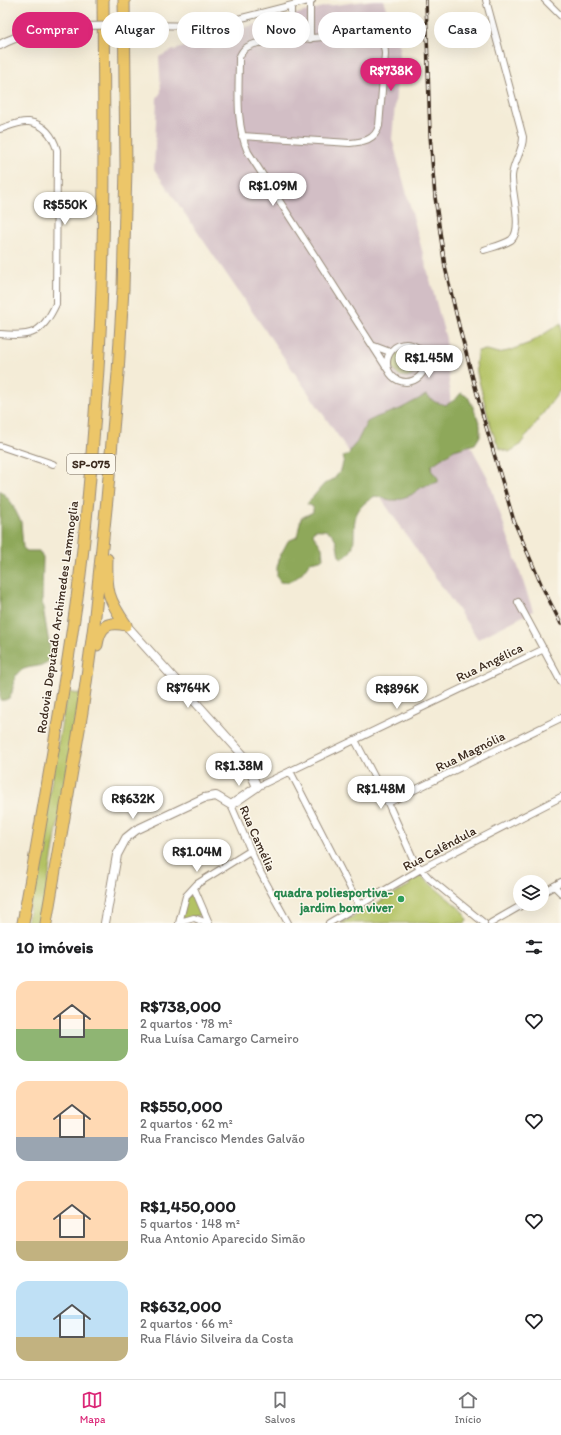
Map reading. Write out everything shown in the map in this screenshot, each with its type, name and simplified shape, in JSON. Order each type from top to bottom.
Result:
[{"type":"highway","name":"Rodovia Deputado Archimedes Lammoglia","points":[[23,923],[41,823],[76,606],[94,432],[104,236],[103,0]]},
{"type":"highway","name":"SP-075","points":[[46,923],[82,712],[107,499],[118,373],[123,289],[126,168],[124,0]]},
{"type":"highway","points":[[107,499],[109,527],[107,588],[116,610],[126,625]]},
{"type":"highway","points":[[82,712],[88,694],[102,628],[108,624],[116,623],[126,625]]},
{"type":"street","points":[[93,26],[203,26],[222,23],[311,0],[310,39],[366,33],[374,34],[383,42],[385,54],[377,132],[369,139],[360,143],[350,143],[242,136]]},
{"type":"street","points":[[484,250],[510,240],[515,236],[516,205],[512,178],[513,166],[523,146],[523,138],[486,0]]},
{"type":"street","points":[[545,0],[561,16]]},
{"type":"street","points":[[291,6],[291,12]]},
{"type":"street","points":[[0,45],[12,39]]},
{"type":"street","points":[[252,44],[246,46],[239,58],[239,119],[242,136],[248,152],[388,370],[395,379],[407,382],[418,378],[423,373],[425,367],[423,354],[414,346],[407,344],[401,345],[390,352],[388,358],[388,370]]},
{"type":"street","points":[[0,129],[28,122],[38,125],[46,130],[54,141],[57,150],[56,304],[44,325],[33,333],[19,336],[0,334]]},
{"type":"street","points":[[374,346],[390,352]]},
{"type":"street","points":[[0,446],[53,464]]},
{"type":"street","points":[[518,602],[561,682]]},
{"type":"street","points":[[126,625],[242,755],[258,787]]},
{"type":"street","name":"Rua Angélica","points":[[231,804],[258,787],[290,771],[544,649]]},
{"type":"street","name":"Rua Magnólia","points":[[388,803],[561,718]]},
{"type":"street","points":[[355,740],[388,803],[415,863],[430,879],[484,923]]},
{"type":"street","points":[[290,771],[359,905]]},
{"type":"street","points":[[106,923],[117,856],[126,838],[136,830],[204,798],[216,796],[231,804]]},
{"type":"street","name":"Rua Calêndula","points":[[329,923],[421,869],[561,797]]},
{"type":"street","name":"Rua Camélia","points":[[231,804],[250,851],[288,923]]},
{"type":"street","points":[[179,923],[186,896],[215,872],[250,851]]},
{"type":"street","points":[[549,889],[561,882]]},
{"type":"street","points":[[554,886],[561,892]]},
{"type":"street","points":[[194,888],[208,923]]},
{"type":"street","points":[[491,923],[513,910]]},
{"type":"street","points":[[179,923],[194,918],[208,923]]},
{"type":"shaded area","points":[[383,0],[387,12],[318,12],[318,48],[400,48],[392,139],[446,339],[451,410],[488,478],[533,611],[478,639],[154,169],[157,98],[161,92],[159,57],[181,48],[244,48],[244,28],[252,26],[252,48],[310,48],[310,12],[304,12],[327,6]]},
{"type":"green space","points":[[561,323],[561,389],[519,446],[509,452],[499,448],[491,428],[477,373],[476,362],[478,351],[487,350],[498,353],[508,351],[530,343]]},
{"type":"green space","points":[[406,349],[416,353],[420,363],[416,373],[406,377],[396,373],[392,363],[396,353]]},
{"type":"green space","points":[[461,393],[468,397],[480,425],[480,436],[475,444],[454,450],[432,465],[431,470],[438,478],[438,482],[422,487],[411,495],[396,500],[375,496],[364,503],[355,519],[354,538],[351,550],[342,558],[339,556],[335,539],[330,533],[321,530],[314,530],[313,534],[322,548],[323,558],[310,562],[298,577],[290,581],[280,582],[277,577],[277,567],[281,554],[288,541],[297,537],[301,518],[313,512],[313,507],[307,504],[324,484],[334,479],[341,470],[344,459],[343,457],[349,454],[367,422],[400,409],[426,395],[435,402],[446,405],[456,399]]},
{"type":"green space","points":[[0,490],[11,502],[21,522],[23,548],[27,551],[39,551],[43,557],[42,602],[51,655],[49,660],[41,665],[21,670],[15,678],[11,695],[5,700],[0,700]]},
{"type":"green space","points":[[67,692],[80,694],[41,923],[27,923]]},
{"type":"green space","points":[[421,876],[464,912],[467,920],[465,923],[341,923],[410,885],[407,879]]},
{"type":"green space","points":[[195,894],[201,914],[180,923],[187,896]]},
{"type":"railway","points":[[426,0],[430,135],[435,197],[445,267],[484,420],[514,521],[541,584],[561,624]]},
{"type":"place","name":"quadra poliesportiva- jardim bom viver","points":[[401,899]]}]
